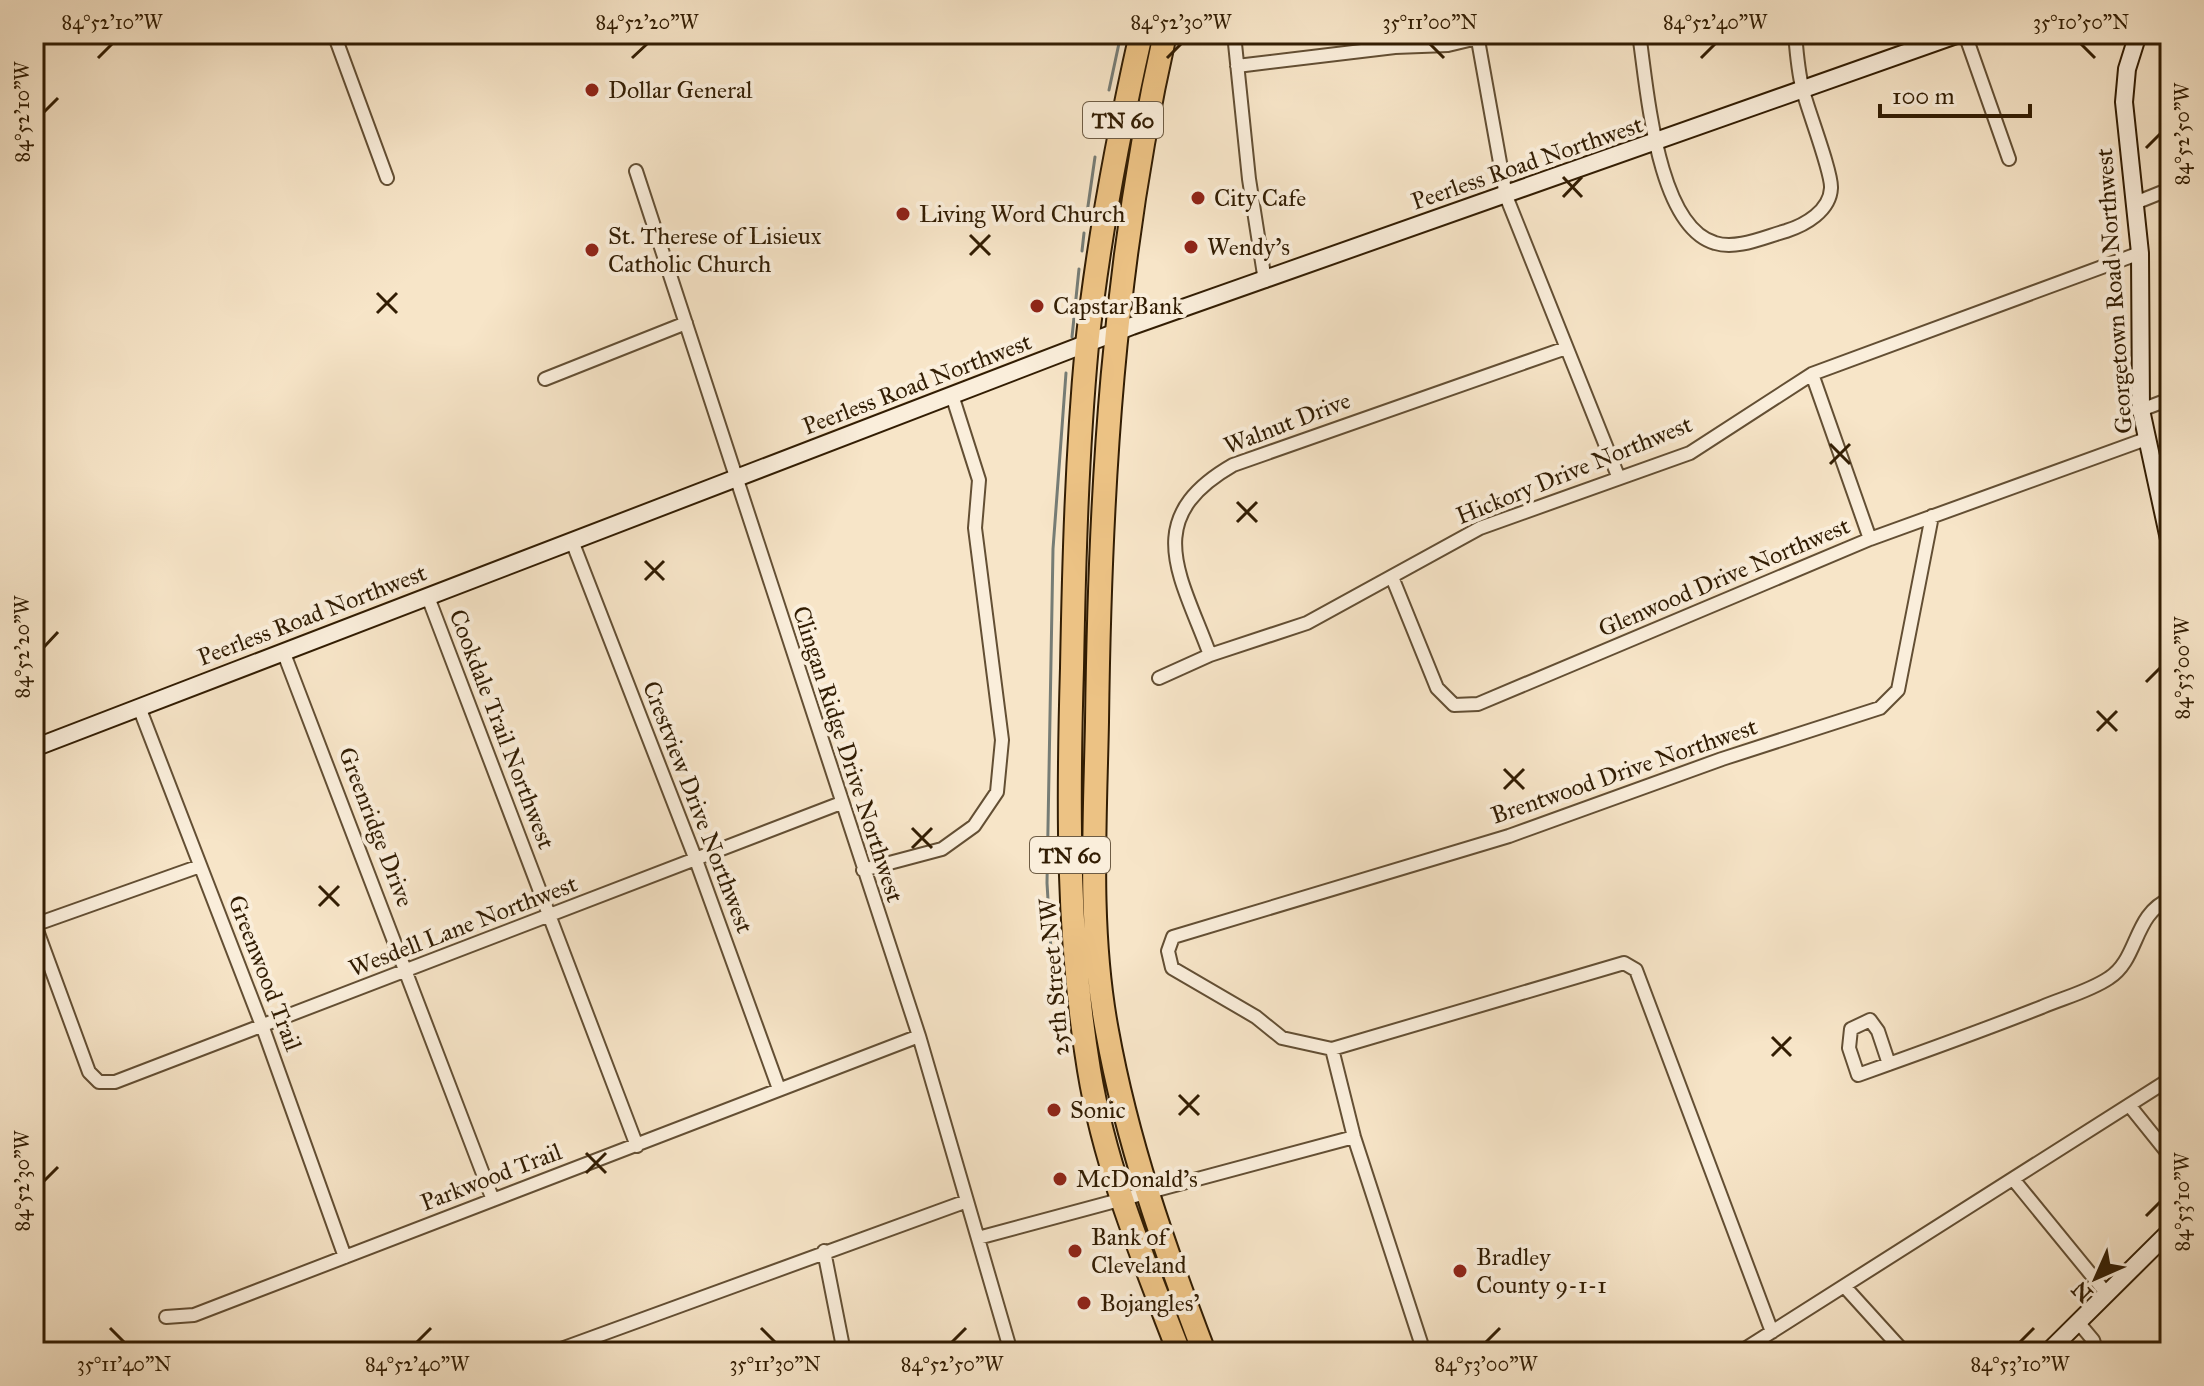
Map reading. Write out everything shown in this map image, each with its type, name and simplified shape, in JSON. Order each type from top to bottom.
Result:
[{"type":"highway","name":"TN 60","points":[[1088,343],[1125,106],[1141,34]]},
{"type":"highway","name":"TN 60","points":[[1115,333],[1128,226],[1165,34]]},
{"type":"highway","name":"25th Street NW","points":[[1115,333],[1104,500],[1094,842],[1098,945],[1106,1027],[1123,1109],[1146,1193],[1204,1352]]},
{"type":"highway","name":"25th Street NW","points":[[1088,343],[1074,574],[1072,926],[1089,1074],[1122,1200],[1179,1352]]},
{"type":"street","points":[[334,34],[387,178]]},
{"type":"street","points":[[1234,34],[1265,281]]},
{"type":"street","points":[[1237,66],[1395,40],[1478,40],[1494,34]]},
{"type":"street","points":[[1639,34],[1656,144],[1678,210],[1694,230],[1712,243],[1731,246],[1811,221],[1823,209],[1832,188],[1802,90],[1795,34]]},
{"type":"street","points":[[1958,34],[2009,159]]},
{"type":"street","name":"Peerless Road Northwest","points":[[34,748],[1088,343],[1656,144],[1958,34]]},
{"type":"street","name":"Georgetown Road Northwest","points":[[2138,34],[2127,69],[2124,102],[2140,253],[2141,410],[2170,544]]},
{"type":"street","points":[[1478,40],[1506,196],[1618,476]]},
{"type":"street","name":"Clingan Ridge Drive Northwest","points":[[636,171],[919,1036],[1011,1352]]},
{"type":"street","points":[[2135,203],[2170,189]]},
{"type":"street","name":"Hickory Drive Northwest","points":[[1159,678],[1210,655],[1307,623],[1480,528],[1618,476],[1690,453],[1812,374],[2140,253]]},
{"type":"street","points":[[545,379],[686,323]]},
{"type":"street","name":"Walnut Drive","points":[[1210,655],[1176,560],[1173,537],[1192,495],[1210,478],[1233,465],[1566,348]]},
{"type":"street","points":[[1812,374],[1870,539]]},
{"type":"street","points":[[863,870],[942,849],[974,826],[997,792],[1002,740],[975,528],[979,480],[952,395]]},
{"type":"street","points":[[2141,410],[2170,399]]},
{"type":"street","name":"Glenwood Drive Northwest","points":[[1392,577],[1437,688],[1454,705],[1478,704],[1870,539],[2146,439]]},
{"type":"street","name":"Brentwood Drive Northwest","points":[[1332,1049],[1282,1038],[1256,1017],[1172,968],[1168,951],[1173,937],[1509,836],[1722,759],[1880,708],[1898,690],[1932,516]]},
{"type":"street","name":"Crestview Drive Northwest","points":[[572,541],[696,860],[779,1089]]},
{"type":"street","name":"Cookdale Trail Northwest","points":[[428,597],[637,1146]]},
{"type":"street","name":"Greenridge Drive","points":[[283,651],[408,971],[493,1200]]},
{"type":"street","name":"Greenwood Trail","points":[[139,707],[263,1028],[345,1257]]},
{"type":"street","name":"Wesdell Lane Northwest","points":[[34,925],[89,1072],[99,1082],[115,1082],[263,1028],[841,803]]},
{"type":"street","points":[[34,925],[200,866]]},
{"type":"street","points":[[1889,1064],[2105,981],[2124,968],[2142,922],[2170,899]]},
{"type":"street","points":[[1424,1352],[1354,1137],[1332,1049],[1624,963],[1636,970],[1643,983],[1772,1332]]},
{"type":"street","name":"Parkwood Trail","points":[[166,1317],[194,1315],[919,1036]]},
{"type":"street","points":[[1740,1352],[2170,1079]]},
{"type":"street","points":[[2129,1105],[2170,1156]]},
{"type":"street","points":[[978,1238],[1354,1137]]},
{"type":"street","points":[[2013,1179],[2107,1294]]},
{"type":"street","points":[[553,1352],[967,1201]]},
{"type":"street","points":[[2048,1352],[2170,1231]]},
{"type":"street","points":[[824,1251],[844,1352]]},
{"type":"street","points":[[1845,1287],[1904,1352]]},
{"type":"street","points":[[2078,1322],[2093,1340],[2097,1352]]},
{"type":"waterway","points":[[1109,90],[1121,34]]},
{"type":"waterway","points":[[1099,137],[1104,113]]},
{"type":"waterway","points":[[1087,213],[1095,157]]},
{"type":"waterway","points":[[1082,251],[1084,233]]},
{"type":"waterway","points":[[1072,337],[1079,269]]},
{"type":"waterway","points":[[1051,950],[1047,883],[1053,549],[1066,373]]},
{"type":"waterway","points":[[991,1352],[1001,1342]]},
{"type":"place","name":"Dollar General","points":[[592,90]]},
{"type":"place","name":"City Cafe","points":[[1198,198]]},
{"type":"place","name":"Living Word Church","points":[[903,214]]},
{"type":"place","name":"Wendy's","points":[[1191,247]]},
{"type":"place","name":"St. Therese of Lisieux Catholic Church","points":[[592,250]]},
{"type":"place","name":"Capstar Bank","points":[[1037,306]]},
{"type":"place","name":"Sonic","points":[[1054,1110]]},
{"type":"place","name":"McDonald's","points":[[1060,1179]]},
{"type":"place","name":"Bank of Cleveland","points":[[1075,1251]]},
{"type":"place","name":"Bradley County 9-1-1","points":[[1460,1271]]},
{"type":"place","name":"Bojangles'","points":[[1084,1303]]}]
